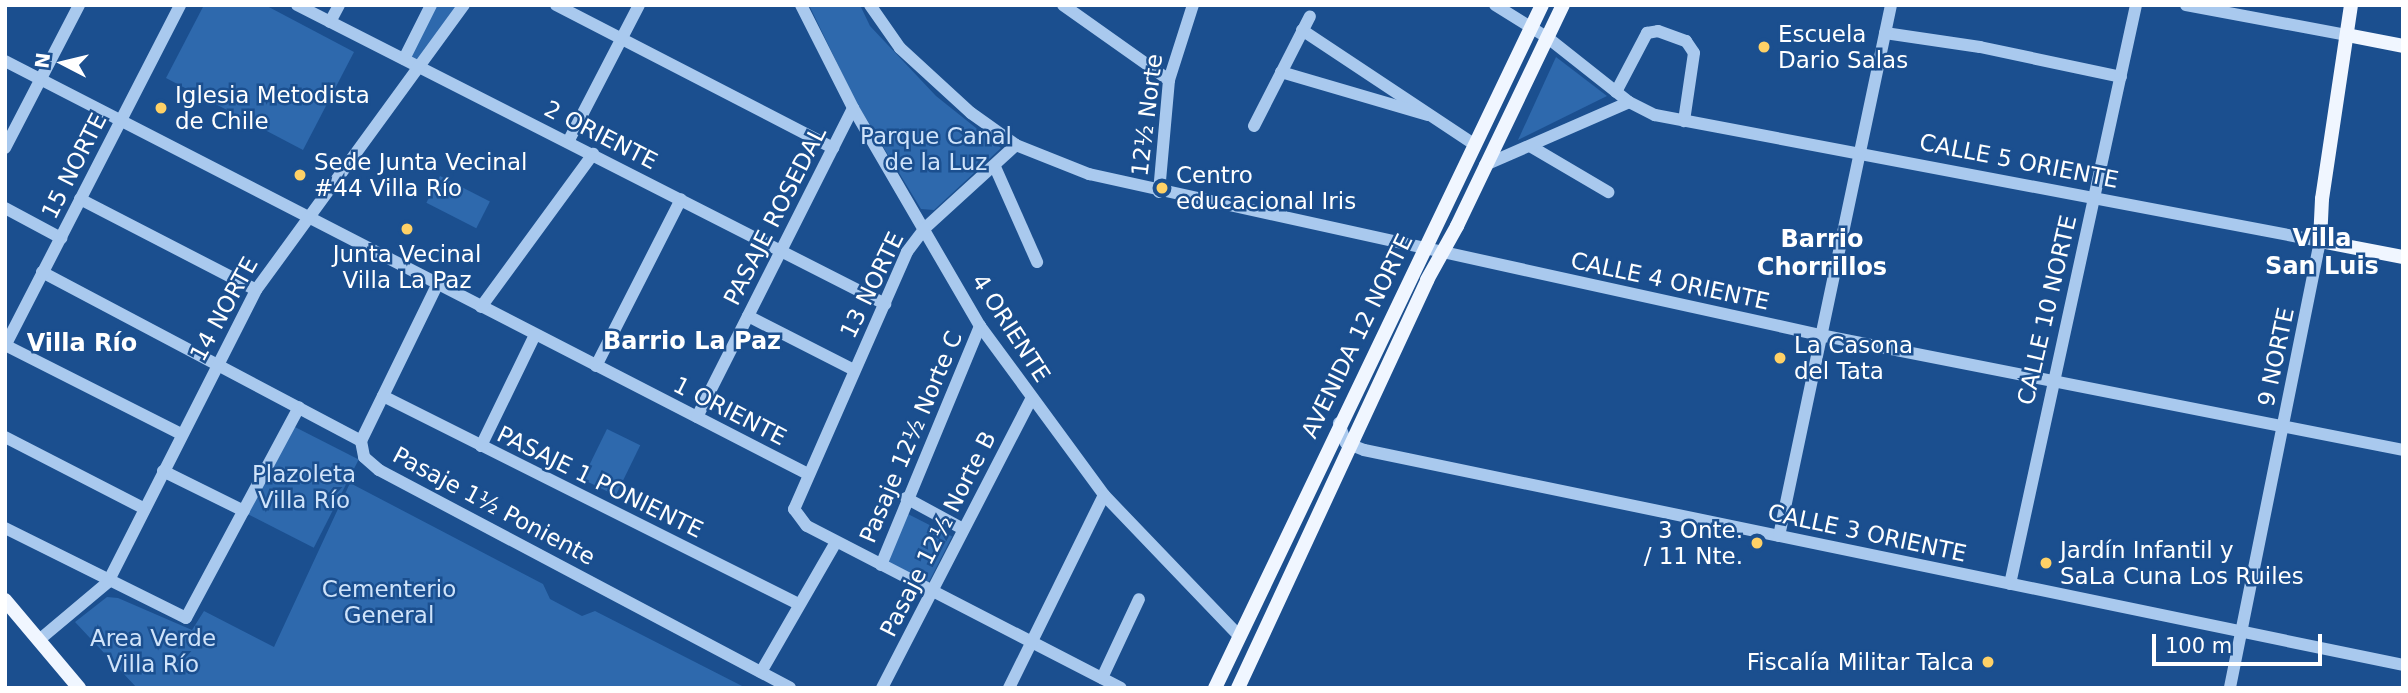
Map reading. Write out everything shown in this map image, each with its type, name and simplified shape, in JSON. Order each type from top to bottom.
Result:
[{"type":"main road","name":"AVENIDA 12 NORTE","points":[[1215,688],[1339,423],[1542,5]]},
{"type":"main road","name":"AVENIDA 12 NORTE","points":[[1238,688],[1349,446],[1563,5]]},
{"type":"main road","name":"9 NORTE","points":[[2320,241],[2322,199],[2351,5]]},
{"type":"main road","points":[[2347,35],[2403,46]]},
{"type":"main road","name":"CALLE 5 ORIENTE","points":[[2320,241],[2403,257]]},
{"type":"main road","points":[[5,600],[79,688]]},
{"type":"street","points":[[5,148],[79,5]]},
{"type":"street","name":"15 NORTE","points":[[5,346],[180,5]]},
{"type":"street","name":"2 ORIENTE","points":[[297,5],[885,304]]},
{"type":"street","points":[[330,22],[339,5]]},
{"type":"street","points":[[404,59],[431,5]]},
{"type":"street","name":"14 NORTE","points":[[39,640],[108,582],[216,363],[256,289],[305,218],[464,5]]},
{"type":"street","points":[[556,5],[833,148]]},
{"type":"street","points":[[568,142],[639,5]]},
{"type":"street","name":"4 ORIENTE","points":[[801,5],[853,108],[981,326],[1031,399],[1104,495],[1239,636]]},
{"type":"street","name":"CALLE 4 ORIENTE","points":[[870,5],[900,48],[950,96],[1016,145],[1089,174],[1159,192],[1820,335],[2403,450]]},
{"type":"street","points":[[1063,5],[1169,80]]},
{"type":"street","name":"12½ Norte","points":[[1159,192],[1169,80],[1193,5]]},
{"type":"street","name":"CALLE 5 ORIENTE","points":[[1495,5],[1530,30],[1548,38],[1629,102],[1656,115],[2320,241]]},
{"type":"street","points":[[1779,536],[1891,5]]},
{"type":"street","name":"CALLE 10 NORTE","points":[[2010,583],[2052,380],[2136,5]]},
{"type":"street","points":[[2186,5],[2347,35]]},
{"type":"street","points":[[1254,126],[1310,16]]},
{"type":"street","points":[[1301,30],[1475,145]]},
{"type":"street","points":[[1616,92],[1647,33],[1658,31],[1686,41],[1694,53],[1684,121]]},
{"type":"street","points":[[1885,33],[1980,47],[2121,77]]},
{"type":"street","name":"1 ORIENTE","points":[[5,61],[305,218],[806,473]]},
{"type":"street","points":[[1281,72],[1436,117]]},
{"type":"street","points":[[1485,165],[1629,102]]},
{"type":"street","name":"PASAJE ROSEDAL","points":[[697,417],[853,108]]},
{"type":"street","name":"13 NORTE","points":[[806,473],[907,252],[925,228],[995,167],[1016,145]]},
{"type":"street","points":[[1530,146],[1608,192]]},
{"type":"street","points":[[481,307],[593,155]]},
{"type":"street","points":[[995,167],[1037,262]]},
{"type":"street","points":[[80,199],[256,289]]},
{"type":"street","points":[[596,366],[681,200]]},
{"type":"street","points":[[5,208],[61,238]]},
{"type":"street","name":"9 NORTE","points":[[2230,688],[2285,426],[2320,241]]},
{"type":"street","points":[[43,272],[361,441],[437,285]]},
{"type":"street","points":[[748,316],[854,370]]},
{"type":"street","name":"Pasaje 12½ Norte C","points":[[881,565],[906,498],[981,326]]},
{"type":"street","points":[[481,446],[535,335]]},
{"type":"street","points":[[5,346],[181,434]]},
{"type":"street","name":"PASAJE 1 PONIENTE","points":[[383,396],[799,604]]},
{"type":"street","name":"Pasaje 12½ Norte B","points":[[882,688],[935,592],[963,529],[1031,399]]},
{"type":"street","points":[[5,528],[108,582],[186,618],[299,407]]},
{"type":"street","points":[[1339,423],[1349,446]]},
{"type":"street","points":[[5,437],[145,509]]},
{"type":"street","name":"Pasaje 1½ Poniente","points":[[361,441],[364,457],[379,470],[790,688]]},
{"type":"street","name":"CALLE 3 ORIENTE","points":[[1349,446],[2403,665]]},
{"type":"street","points":[[163,471],[244,511]]},
{"type":"street","points":[[806,473],[795,498],[795,514],[802,523],[1121,688]]},
{"type":"street","points":[[1009,688],[1104,495]]},
{"type":"street","points":[[906,498],[963,529]]},
{"type":"street","points":[[761,672],[836,542]]},
{"type":"street","points":[[1102,678],[1139,599]]},
{"type":"green space","points":[[204,5],[265,5],[354,52],[303,150],[166,78]]},
{"type":"green space","points":[[435,5],[461,5],[418,61],[409,56]]},
{"type":"green space","name":"Parque Canal de la Luz","points":[[809,5],[860,5],[870,26],[936,96],[1001,148],[934,210],[921,209],[856,102]]},
{"type":"green space","points":[[1556,57],[1607,96],[1518,140]]},
{"type":"green space","points":[[440,176],[490,201],[476,228],[426,203]]},
{"type":"green space","name":"Plazoleta Villa Río","points":[[291,425],[359,460],[314,548],[246,513]]},
{"type":"green space","points":[[607,429],[640,445],[616,496],[582,479]]},
{"type":"green space","name":"Cementerio General","points":[[350,483],[543,584],[550,599],[582,616],[595,611],[746,688],[137,688],[75,622],[107,597],[118,598],[192,630],[204,611],[274,647]]},
{"type":"green space","points":[[904,512],[952,537],[929,583],[880,558]]},
{"type":"place","name":"Escuela Dario Salas","points":[[1764,47]]},
{"type":"place","name":"Iglesia Metodista de Chile","points":[[161,108]]},
{"type":"place","name":"Sede Junta Vecinal #44 Villa Río","points":[[300,175]]},
{"type":"place","name":"Centro educacional Iris","points":[[1162,188]]},
{"type":"place","name":"Junta Vecinal Villa La Paz","points":[[407,229]]},
{"type":"place","name":"La Casona del Tata","points":[[1780,358]]},
{"type":"place","name":"3 Onte. / 11 Nte.","points":[[1757,543]]},
{"type":"place","name":"Jardín Infantil y SaLa Cuna Los Ruiles","points":[[2046,563]]},
{"type":"place","name":"Fiscalía Militar Talca","points":[[1988,662]]},
{"type":"district","name":"Villa San Luis","points":[[2322,253]]},
{"type":"district","name":"Barrio Chorrillos","points":[[1822,254]]},
{"type":"district","name":"Barrio La Paz","points":[[692,342]]},
{"type":"district","name":"Villa Río","points":[[82,344]]},
{"type":"park label","name":"Area Verde Villa Río","points":[[153,651]]}]
